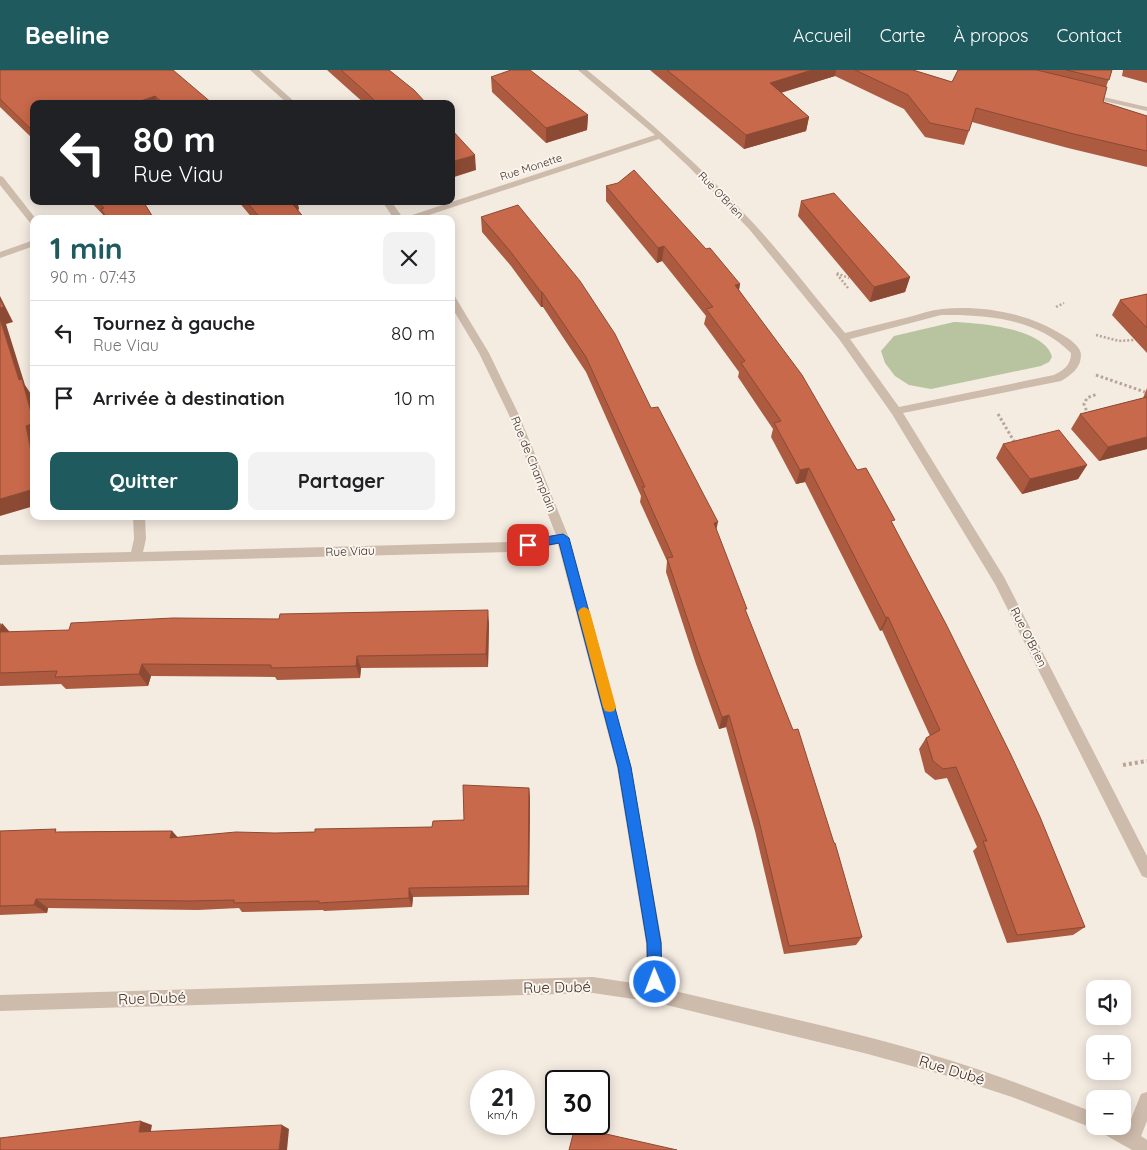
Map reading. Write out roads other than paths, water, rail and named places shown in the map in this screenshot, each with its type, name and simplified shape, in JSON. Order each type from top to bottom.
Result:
[{"type":"street","points":[[254,70],[288,100]]},
{"type":"street","name":"Rue O'Brien","points":[[582,70],[661,136],[752,227],[843,337],[896,411],[1000,581],[1147,871]]},
{"type":"street","points":[[1080,93],[1147,109]]},
{"type":"street","name":"Rue Monette","points":[[455,203],[661,136]]},
{"type":"street","points":[[0,179],[30,217]]},
{"type":"street","name":"Rue Monette","points":[[419,215],[450,205]]},
{"type":"street","points":[[0,255],[30,244]]},
{"type":"street","name":"Rue de Champlain","points":[[455,304],[484,353],[514,415],[563,538],[624,767],[654,943],[654,994]]},
{"type":"street","points":[[843,337],[941,312],[956,311],[983,313],[1030,323],[1061,338],[1076,352],[1074,367],[1057,378],[896,411]]},
{"type":"street","points":[[136,557],[140,539],[139,520]]},
{"type":"street","name":"Rue Viau","points":[[0,560],[514,547],[563,538]]},
{"type":"street","name":"Rue Dubé","points":[[0,1003],[593,985],[654,994],[768,1021],[948,1068],[1086,1117]]},
{"type":"street","points":[[1131,1140],[1147,1100]]},
{"type":"street","points":[[1122,1135],[1147,1149]]}]
